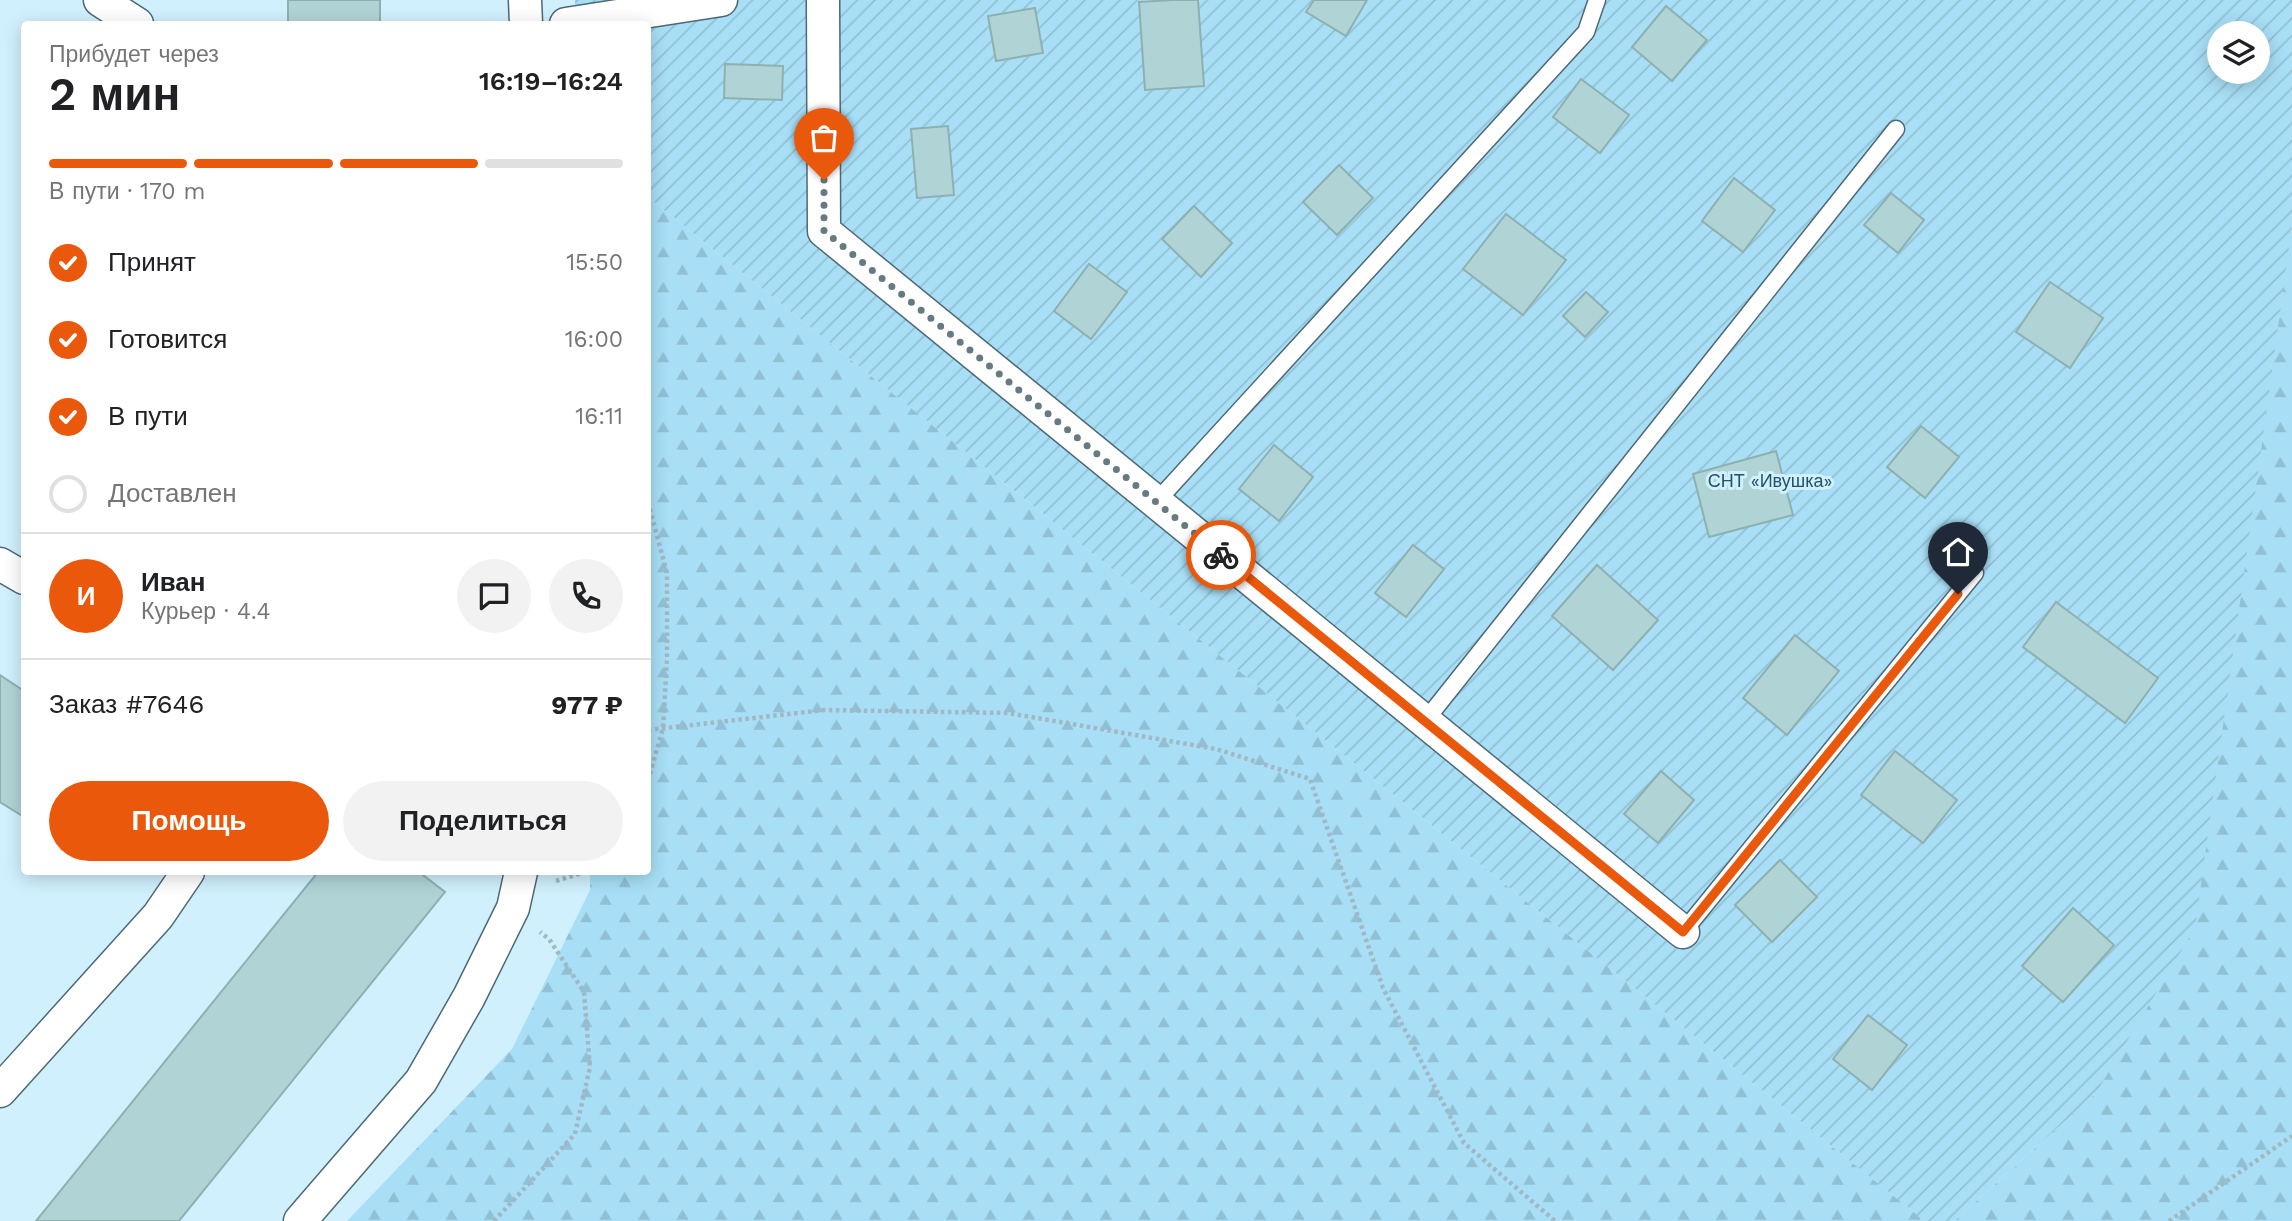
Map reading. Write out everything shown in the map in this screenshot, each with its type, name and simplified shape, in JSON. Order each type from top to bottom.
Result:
[{"type":"street","points":[[100,0],[132,21]]},
{"type":"street","points":[[525,0],[526,21]]},
{"type":"street","points":[[586,21],[722,0]]},
{"type":"street","points":[[823,0],[824,231],[1683,932]]},
{"type":"street","points":[[0,564],[21,576]]},
{"type":"street","points":[[0,1091],[158,916],[186,875]]},
{"type":"street","points":[[300,1221],[421,1081],[469,997],[513,908],[520,875]]},
{"type":"lane","points":[[1156,502],[1586,32],[1597,0]]},
{"type":"lane","points":[[1425,721],[1896,130]]},
{"type":"lane","points":[[1683,932],[1975,573]]},
{"type":"path","points":[[651,513],[667,572],[667,659],[663,727],[651,770]]},
{"type":"path","points":[[651,729],[824,710],[1008,713],[1216,749],[1310,779],[1383,988],[1464,1143],[1555,1221]]},
{"type":"path","points":[[559,881],[576,875]]},
{"type":"path","points":[[494,1221],[575,1134],[590,1067],[584,992],[549,939],[513,908]]},
{"type":"path","points":[[2169,1221],[2292,1136]]},
{"type":"green space","name":"СНТ «Ивушка»","points":[[575,0],[2292,0],[2292,226],[2195,928],[2096,1093],[1954,1221],[1925,1221],[651,199],[651,21],[576,21]]},
{"type":"green space","points":[[651,199],[1925,1221],[347,1221],[512,1049],[590,890],[590,875],[651,875]]},
{"type":"green space","points":[[2292,226],[2292,1221],[1954,1221],[2096,1093],[2285,271]]},
{"type":"building","points":[[288,0],[380,0],[380,21],[288,21]]},
{"type":"building","points":[[1198,0],[1204,86],[1145,90],[1139,2]]},
{"type":"building","points":[[1314,0],[1367,0],[1346,36],[1306,12]]},
{"type":"building","points":[[1666,6],[1707,40],[1672,81],[1632,47]]},
{"type":"building","points":[[1035,8],[1043,53],[996,61],[988,16]]},
{"type":"building","points":[[725,64],[783,66],[782,100],[724,98]]},
{"type":"building","points":[[1581,79],[1629,115],[1600,153],[1553,117]]},
{"type":"building","points":[[948,126],[954,195],[917,198],[911,129]]},
{"type":"building","points":[[1339,165],[1373,198],[1337,235],[1303,202]]},
{"type":"building","points":[[1734,178],[1775,210],[1743,252],[1702,221]]},
{"type":"building","points":[[1891,193],[1924,220],[1898,253],[1864,225]]},
{"type":"building","points":[[1194,206],[1232,243],[1201,277],[1162,239]]},
{"type":"building","points":[[1506,214],[1566,260],[1523,315],[1463,269]]},
{"type":"building","points":[[1089,264],[1127,292],[1091,339],[1054,311]]},
{"type":"building","points":[[2050,282],[2103,318],[2070,368],[2016,332]]},
{"type":"building","points":[[1586,292],[1608,312],[1585,337],[1563,316]]},
{"type":"building","points":[[1921,426],[1959,457],[1925,498],[1887,467]]},
{"type":"building","points":[[1274,445],[1313,477],[1279,521],[1239,489]]},
{"type":"building","points":[[1776,451],[1793,515],[1709,537],[1693,474]]},
{"type":"building","points":[[1413,545],[1444,569],[1406,617],[1375,593]]},
{"type":"building","points":[[1597,565],[1658,620],[1613,670],[1552,616]]},
{"type":"building","points":[[2056,602],[2158,678],[2125,723],[2023,647]]},
{"type":"building","points":[[1795,635],[1839,671],[1787,735],[1743,698]]},
{"type":"building","points":[[0,675],[21,689],[21,815],[0,802]]},
{"type":"building","points":[[1895,751],[1957,800],[1923,843],[1861,795]]},
{"type":"building","points":[[1661,771],[1694,800],[1658,843],[1624,814]]},
{"type":"building","points":[[1780,860],[1817,897],[1772,942],[1735,905]]},
{"type":"building","points":[[316,875],[423,875],[445,892],[179,1221],[36,1221]]},
{"type":"building","points":[[2073,908],[2114,945],[2063,1002],[2022,966]]},
{"type":"building","points":[[1868,1015],[1907,1045],[1872,1090],[1833,1059]]},
{"type":"way so far","points":[[824,180],[824,231],[1221,555]]},
{"type":"route","points":[[1221,555],[1683,932],[1958,594]]}]
